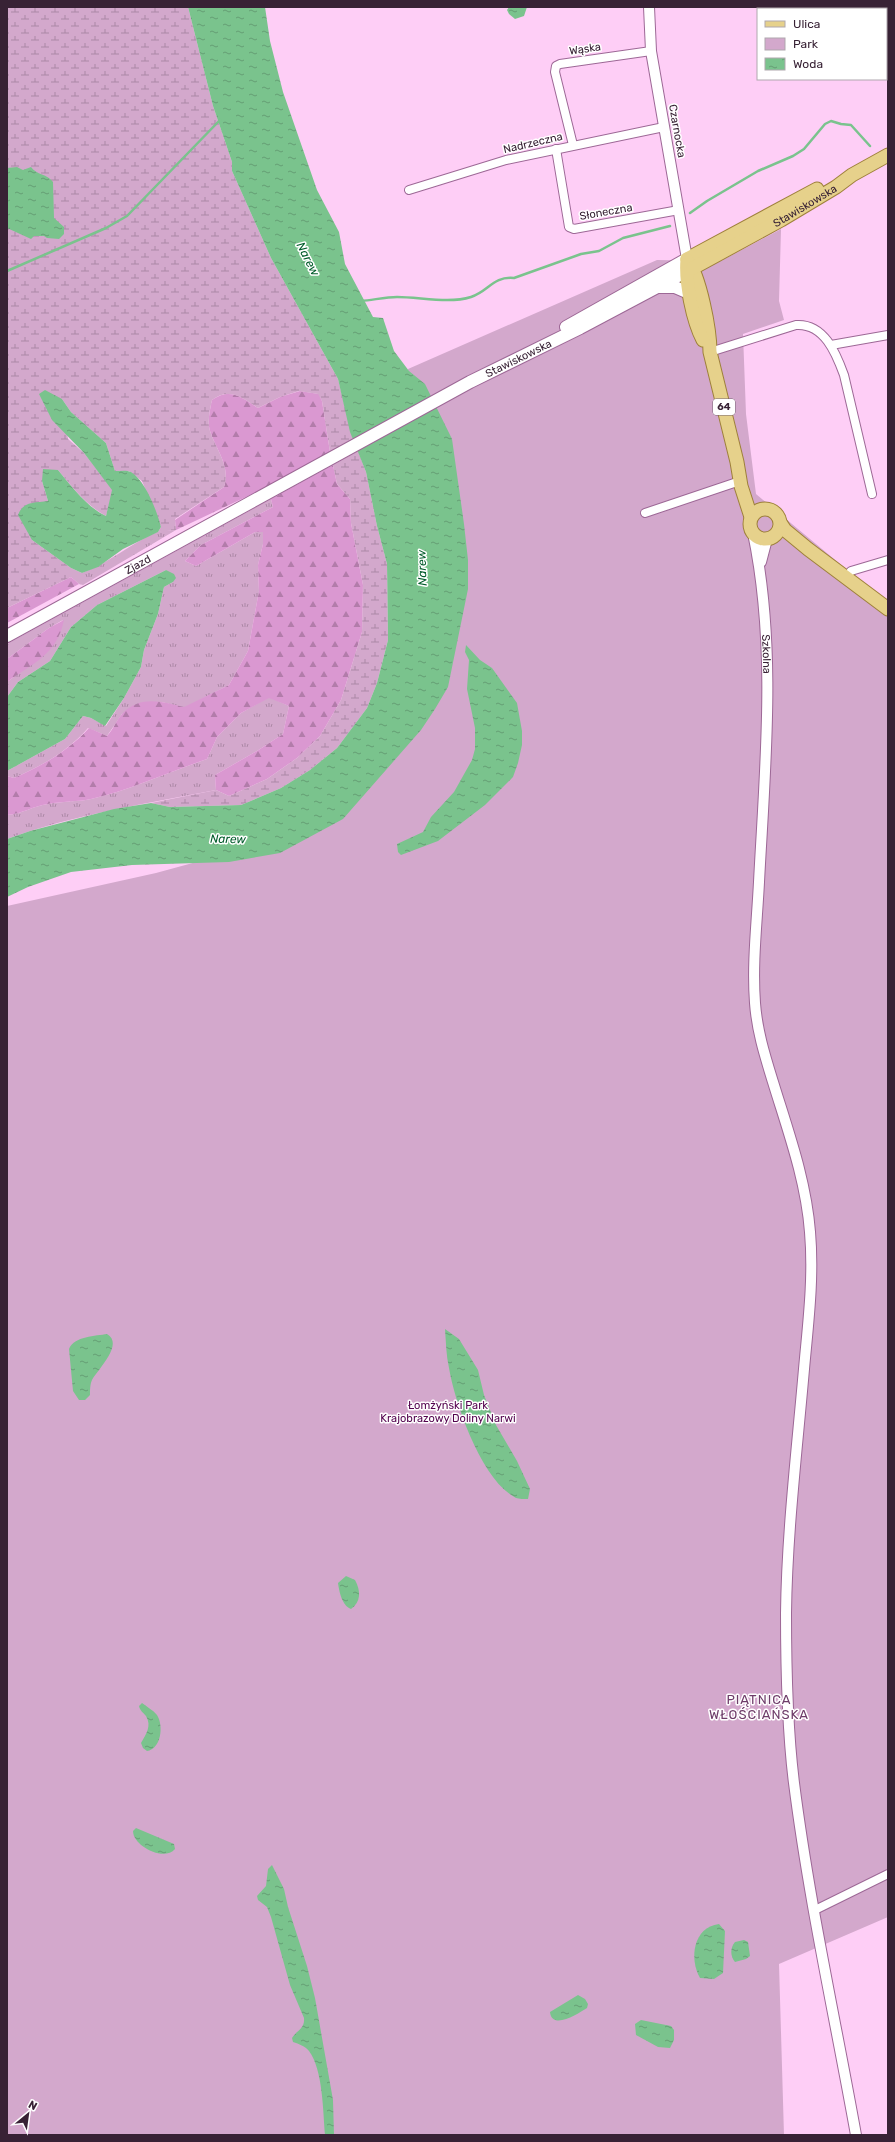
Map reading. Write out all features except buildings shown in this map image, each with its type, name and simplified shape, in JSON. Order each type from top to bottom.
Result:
[{"type":"main road","name":"Stawiskowska","points":[[486,374],[580,328],[658,287],[689,266],[832,181],[852,175],[888,155]]},
{"type":"main road","name":"Stawiskowska","points":[[486,374],[501,363],[689,266]]},
{"type":"main road","name":"64","points":[[689,266],[689,293],[702,338],[710,352]]},
{"type":"main road","name":"64","points":[[689,266],[710,337],[710,352],[737,462],[740,481],[756,513]]},
{"type":"main road","points":[[658,287],[675,287],[689,293]]},
{"type":"main road","name":"Zjazd","points":[[7,636],[486,374]]},
{"type":"main road","name":"64","points":[[737,462],[754,500],[756,513],[751,526],[753,533],[762,539],[771,538],[787,541],[843,577],[888,609]]},
{"type":"main road","name":"64","points":[[756,513],[769,510],[775,514],[791,536],[843,577]]},
{"type":"main road","points":[[771,538],[779,532],[781,524]]},
{"type":"street","name":"Czarnocka","points":[[650,7],[651,51],[689,266]]},
{"type":"street","name":"Wąska","points":[[573,145],[555,72],[556,66],[560,64],[651,51]]},
{"type":"street","name":"Nadrzeczna","points":[[409,190],[506,160],[664,127]]},
{"type":"street","name":"Słoneczna","points":[[556,149],[569,227],[574,229],[679,210]]},
{"type":"street","points":[[710,352],[774,331],[803,325],[817,331],[831,345],[844,375],[872,494]]},
{"type":"street","points":[[831,345],[888,335]]},
{"type":"street","points":[[645,513],[740,481]]},
{"type":"street","name":"Szkolna","points":[[753,533],[761,580],[767,678],[767,728],[755,959],[755,1003],[760,1038],[801,1174],[810,1233],[810,1304],[787,1571],[786,1642],[794,1781],[815,1910],[856,2135]]},
{"type":"street","name":"Szkolna","points":[[761,580],[762,559],[771,538]]},
{"type":"street","points":[[843,577],[851,571],[888,560]]},
{"type":"street","points":[[815,1910],[888,1874]]},
{"type":"green space","points":[[7,7],[188,7],[213,106],[232,162],[232,171],[271,258],[338,379],[353,439],[330,452],[322,401],[318,394],[299,391],[280,397],[258,408],[236,395],[225,394],[218,396],[212,400],[209,423],[210,431],[222,458],[226,472],[224,487],[175,519],[176,530],[158,532],[161,527],[142,481],[129,471],[115,471],[106,443],[71,412],[62,399],[68,439],[84,453],[113,490],[106,516],[86,502],[58,470],[42,481],[48,501],[32,540],[71,568],[71,577],[7,608]]},
{"type":"green space","name":"Łomżyński Park Krajobrazowy Doliny Narwi","points":[[781,229],[779,301],[784,320],[743,334],[746,414],[756,494],[888,604],[888,1917],[779,1964],[784,2135],[7,2135],[7,906],[156,873],[244,849],[301,817],[433,640],[408,369],[657,260],[721,261]]},
{"type":"green space","points":[[300,391],[319,394],[322,401],[330,452],[265,488],[176,530],[175,520],[224,487],[226,472],[222,458],[209,427],[209,416],[212,400],[225,394],[231,394],[236,395],[258,408],[280,397]]},
{"type":"green space","points":[[358,451],[366,472],[377,526],[387,564],[388,640],[377,683],[367,708],[337,748],[310,770],[281,788],[241,805],[170,807],[151,803],[216,790],[229,796],[267,779],[297,758],[320,736],[341,700],[362,632],[363,585],[351,523],[350,499],[337,484],[333,465]]},
{"type":"green space","points":[[333,465],[337,484],[350,499],[351,523],[363,585],[362,632],[341,700],[320,736],[297,758],[267,779],[229,796],[216,790],[215,775],[283,734],[289,706],[269,698],[241,713],[217,737],[207,759],[135,786],[106,795],[86,800],[43,805],[7,815],[7,776],[14,778],[45,763],[81,737],[89,728],[107,736],[123,713],[130,707],[137,704],[152,701],[184,707],[229,685],[248,651],[259,591],[258,565],[263,544],[263,532],[255,532],[196,566],[185,561],[201,545],[273,507],[271,499]]},
{"type":"green space","points":[[271,499],[273,507],[201,545],[185,561],[196,566],[255,532],[263,532],[263,544],[258,565],[259,591],[248,651],[229,685],[184,708],[162,702],[122,714],[107,736],[88,728],[72,744],[45,763],[14,778],[7,776],[7,771],[65,739],[83,716],[91,718],[106,726],[141,667],[144,650],[158,614],[164,587],[173,582],[166,570],[97,605],[71,627],[50,661],[18,682],[7,697],[7,682],[15,676],[63,620],[49,628],[7,659],[7,644]]},
{"type":"green space","points":[[176,530],[83,585],[79,584],[71,577],[71,568],[82,573],[92,569],[157,532]]},
{"type":"green space","points":[[71,577],[79,584],[7,623],[7,608]]},
{"type":"green space","points":[[64,620],[61,632],[50,650],[35,663],[7,682],[7,659],[49,628]]},
{"type":"green space","points":[[269,697],[289,706],[283,734],[215,775],[216,790],[85,816],[33,830],[7,839],[7,815],[43,805],[86,800],[106,795],[135,786],[207,759],[217,737],[241,713]]},
{"type":"water","name":"Narew","points":[[188,7],[265,7],[270,41],[283,92],[317,190],[339,232],[345,264],[373,317],[383,318],[394,351],[409,371],[425,384],[452,439],[468,560],[468,589],[448,687],[421,730],[343,819],[280,853],[229,862],[132,865],[71,872],[28,887],[7,897],[7,839],[30,831],[114,809],[151,803],[170,807],[241,805],[281,788],[310,770],[337,748],[367,708],[377,683],[388,640],[387,564],[377,526],[366,472],[350,432],[338,379],[271,258],[232,171],[232,162],[213,106]]},
{"type":"water","points":[[509,7],[527,7],[524,16],[515,19],[507,10]]},
{"type":"water","points":[[17,167],[23,170],[31,167],[36,172],[51,179],[53,182],[54,218],[64,227],[64,234],[59,239],[34,236],[31,239],[7,228],[7,168]]},
{"type":"water","points":[[45,390],[62,399],[71,412],[106,443],[115,471],[131,472],[136,476],[146,489],[157,513],[161,527],[158,532],[123,549],[98,567],[82,573],[71,568],[32,540],[18,515],[20,510],[26,505],[48,501],[42,481],[43,469],[58,470],[86,502],[106,516],[112,490],[84,453],[52,420],[39,394]]},
{"type":"water","points":[[166,570],[174,574],[176,578],[173,582],[164,587],[158,614],[144,650],[141,667],[124,698],[105,726],[91,718],[83,716],[65,739],[7,771],[7,697],[18,682],[50,661],[71,627],[97,605]]},
{"type":"water","points":[[466,645],[480,660],[492,668],[517,703],[522,731],[522,745],[518,763],[513,777],[485,805],[438,841],[401,855],[398,852],[397,844],[423,832],[431,817],[454,792],[472,760],[475,749],[475,728],[467,689],[469,660],[465,652]]},
{"type":"water","points":[[445,1329],[459,1339],[478,1370],[484,1395],[496,1425],[517,1461],[530,1489],[528,1499],[516,1498],[504,1489],[492,1476],[481,1459],[464,1420],[452,1383],[447,1358]]},
{"type":"water","points":[[107,1334],[112,1338],[112,1350],[92,1380],[90,1385],[90,1395],[85,1400],[79,1400],[73,1391],[69,1349],[76,1341],[80,1339]]},
{"type":"water","points":[[346,1576],[355,1580],[359,1592],[357,1603],[351,1609],[343,1602],[338,1586],[338,1583]]},
{"type":"water","points":[[142,1703],[157,1715],[161,1731],[158,1742],[152,1749],[147,1751],[143,1748],[141,1743],[148,1727],[148,1720],[139,1706]]},
{"type":"water","points":[[136,1828],[174,1844],[175,1849],[170,1853],[164,1854],[157,1853],[143,1847],[134,1837],[133,1831]]},
{"type":"water","points":[[272,1865],[284,1889],[315,1998],[333,2100],[334,2135],[325,2135],[322,2091],[314,2059],[306,2048],[293,2042],[292,2038],[302,2027],[304,2018],[290,1985],[271,1917],[267,1907],[258,1900],[257,1896],[266,1886],[268,1869]]},
{"type":"water","points":[[719,1924],[725,1931],[723,1973],[714,1979],[700,1978],[695,1962],[694,1953],[696,1945],[699,1937],[704,1931],[710,1926]]},
{"type":"water","points":[[744,1940],[748,1942],[750,1956],[746,1959],[735,1962],[731,1955],[731,1949],[735,1942]]},
{"type":"water","points":[[578,1995],[585,1999],[588,2004],[587,2008],[566,2019],[556,2020],[552,2017],[550,2012]]},
{"type":"water","points":[[641,2020],[671,2026],[674,2030],[674,2040],[670,2048],[658,2047],[636,2035],[635,2024]]},
{"type":"waterway","points":[[7,271],[106,228],[127,216],[220,120]]},
{"type":"waterway","points":[[690,213],[707,201],[758,171],[793,156],[804,149],[825,124],[831,121],[851,125],[870,146]]},
{"type":"waterway","points":[[361,301],[393,297],[444,300],[471,297],[501,279],[514,278],[581,254],[599,251],[623,238],[670,226]]},
{"type":"district","name":"PIĄTNICA WŁOŚCIAŃSKA","points":[[759,1706]]}]
